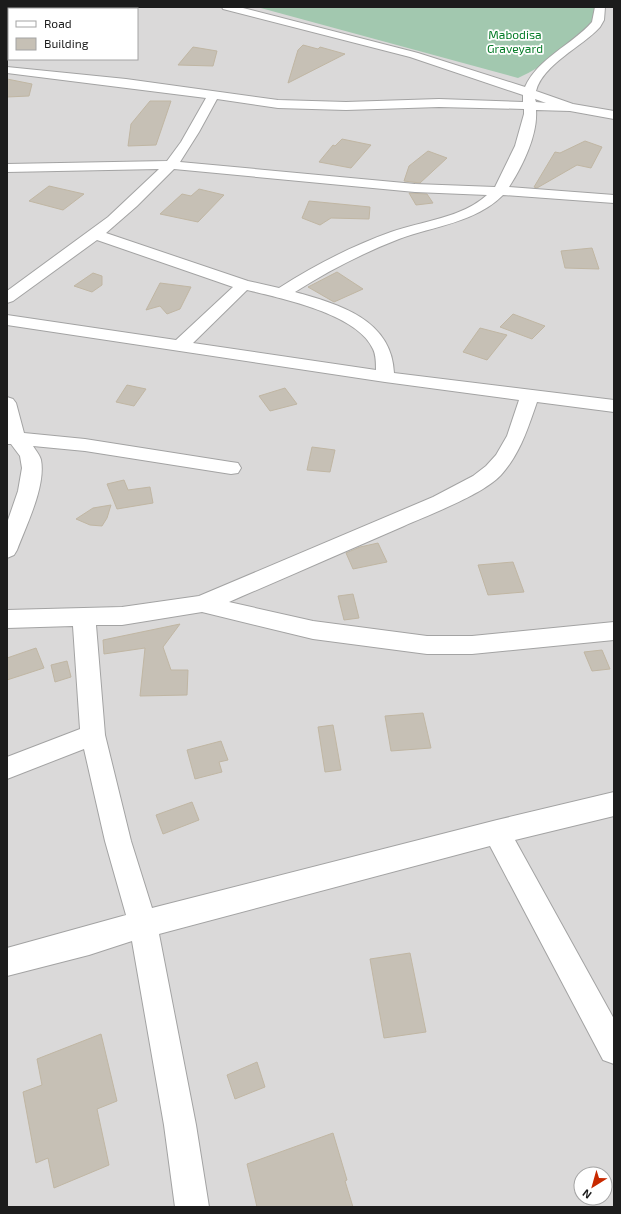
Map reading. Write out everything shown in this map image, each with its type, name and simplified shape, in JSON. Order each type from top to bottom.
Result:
[{"type":"street","points":[[227,7],[414,55],[529,92],[570,107]]},
{"type":"street","points":[[282,293],[310,275],[348,256],[408,231],[482,206],[499,191],[518,155],[528,128],[530,118],[529,92],[532,84],[549,64],[598,22],[600,7]]},
{"type":"street","points":[[7,70],[126,83],[213,96],[311,106],[446,103],[530,107],[570,107],[610,114]]},
{"type":"street","points":[[7,298],[97,235],[132,204],[171,165],[213,96]]},
{"type":"street","points":[[7,168],[171,165],[415,188],[499,191],[614,199]]},
{"type":"street","points":[[600,197],[614,183]]},
{"type":"street","points":[[97,235],[244,285],[282,293],[327,308],[356,322],[374,336],[382,350],[385,363],[385,377]]},
{"type":"street","points":[[181,345],[244,285]]},
{"type":"street","points":[[7,320],[181,345],[385,377],[614,406]]},
{"type":"street","points":[[8,613],[84,618],[122,616],[202,604],[440,502],[480,481],[493,471],[504,458],[516,436],[530,395]]},
{"type":"street","points":[[7,403],[12,439],[28,451],[32,460],[31,482],[7,550]]},
{"type":"street","points":[[12,439],[85,445],[231,468]]},
{"type":"street","points":[[202,604],[313,630],[427,645],[472,645],[614,631]]},
{"type":"street","points":[[84,618],[93,734],[118,841],[143,924],[180,1125],[192,1207]]},
{"type":"street","points":[[7,768],[93,734]]},
{"type":"street","points":[[7,962],[89,941],[143,924],[497,832],[614,804]]},
{"type":"street","points":[[497,832],[614,1049]]},
{"type":"shaded area","points":[[7,7],[614,7],[614,1207],[7,1207]]},
{"type":"green space","name":"Mabodisa Graveyard","points":[[257,7],[594,7],[595,22],[559,53],[539,67],[518,78]]},
{"type":"building","points":[[303,45],[318,49],[320,47],[345,54],[288,83],[298,50]]},
{"type":"building","points":[[193,47],[217,51],[213,66],[178,65]]},
{"type":"building","points":[[7,79],[32,84],[29,96],[7,97]]},
{"type":"building","points":[[150,101],[171,101],[156,145],[128,146],[131,124]]},
{"type":"building","points":[[342,139],[371,145],[351,168],[319,162],[333,145],[335,146]]},
{"type":"building","points":[[585,141],[602,147],[591,168],[577,165],[537,188],[534,187],[555,152],[560,153]]},
{"type":"building","points":[[428,151],[447,158],[420,183],[404,181],[409,166]]},
{"type":"building","points":[[49,186],[84,194],[63,210],[29,201]]},
{"type":"building","points":[[199,189],[224,195],[198,222],[160,214],[182,194],[191,196]]},
{"type":"building","points":[[409,193],[427,194],[433,203],[416,205]]},
{"type":"building","points":[[309,201],[370,207],[369,219],[331,218],[320,225],[302,218]]},
{"type":"building","points":[[592,248],[599,269],[565,268],[561,251]]},
{"type":"building","points":[[337,272],[363,289],[334,302],[308,287]]},
{"type":"building","points":[[93,273],[102,276],[102,285],[92,292],[74,286]]},
{"type":"building","points":[[160,283],[191,287],[180,309],[167,314],[160,306],[146,310]]},
{"type":"building","points":[[513,314],[545,326],[532,339],[500,327]]},
{"type":"building","points":[[480,328],[507,335],[487,360],[463,352]]},
{"type":"building","points":[[127,385],[146,389],[134,406],[116,402]]},
{"type":"building","points":[[285,388],[297,404],[270,411],[259,396]]},
{"type":"building","points":[[312,447],[335,450],[330,472],[307,470]]},
{"type":"building","points":[[124,480],[128,490],[150,487],[153,503],[117,509],[107,484]]},
{"type":"building","points":[[111,505],[107,518],[102,526],[90,525],[76,519],[93,508]]},
{"type":"building","points":[[378,543],[387,562],[353,569],[346,553],[360,547]]},
{"type":"building","points":[[513,562],[524,592],[488,595],[478,565]]},
{"type":"building","points":[[353,594],[359,618],[344,620],[338,596]]},
{"type":"building","points":[[180,624],[163,647],[171,670],[188,670],[187,695],[140,696],[145,648],[104,654],[103,640]]},
{"type":"building","points":[[36,648],[44,668],[7,680],[7,658]]},
{"type":"building","points":[[602,650],[610,669],[592,671],[584,652]]},
{"type":"building","points":[[67,661],[71,677],[55,682],[51,665]]},
{"type":"building","points":[[423,713],[431,748],[391,751],[385,716]]},
{"type":"building","points":[[333,725],[341,770],[325,772],[318,727]]},
{"type":"building","points":[[221,741],[228,760],[219,762],[222,772],[195,779],[187,750]]},
{"type":"building","points":[[192,802],[199,820],[163,834],[156,815]]},
{"type":"building","points":[[410,953],[426,1032],[384,1038],[370,959]]},
{"type":"building","points":[[101,1034],[117,1101],[97,1109],[109,1165],[54,1188],[48,1158],[36,1163],[23,1092],[42,1085],[37,1059]]},
{"type":"building","points":[[257,1062],[265,1087],[235,1099],[227,1075]]},
{"type":"building","points":[[333,1133],[347,1180],[345,1181],[353,1207],[257,1207],[247,1164]]}]
